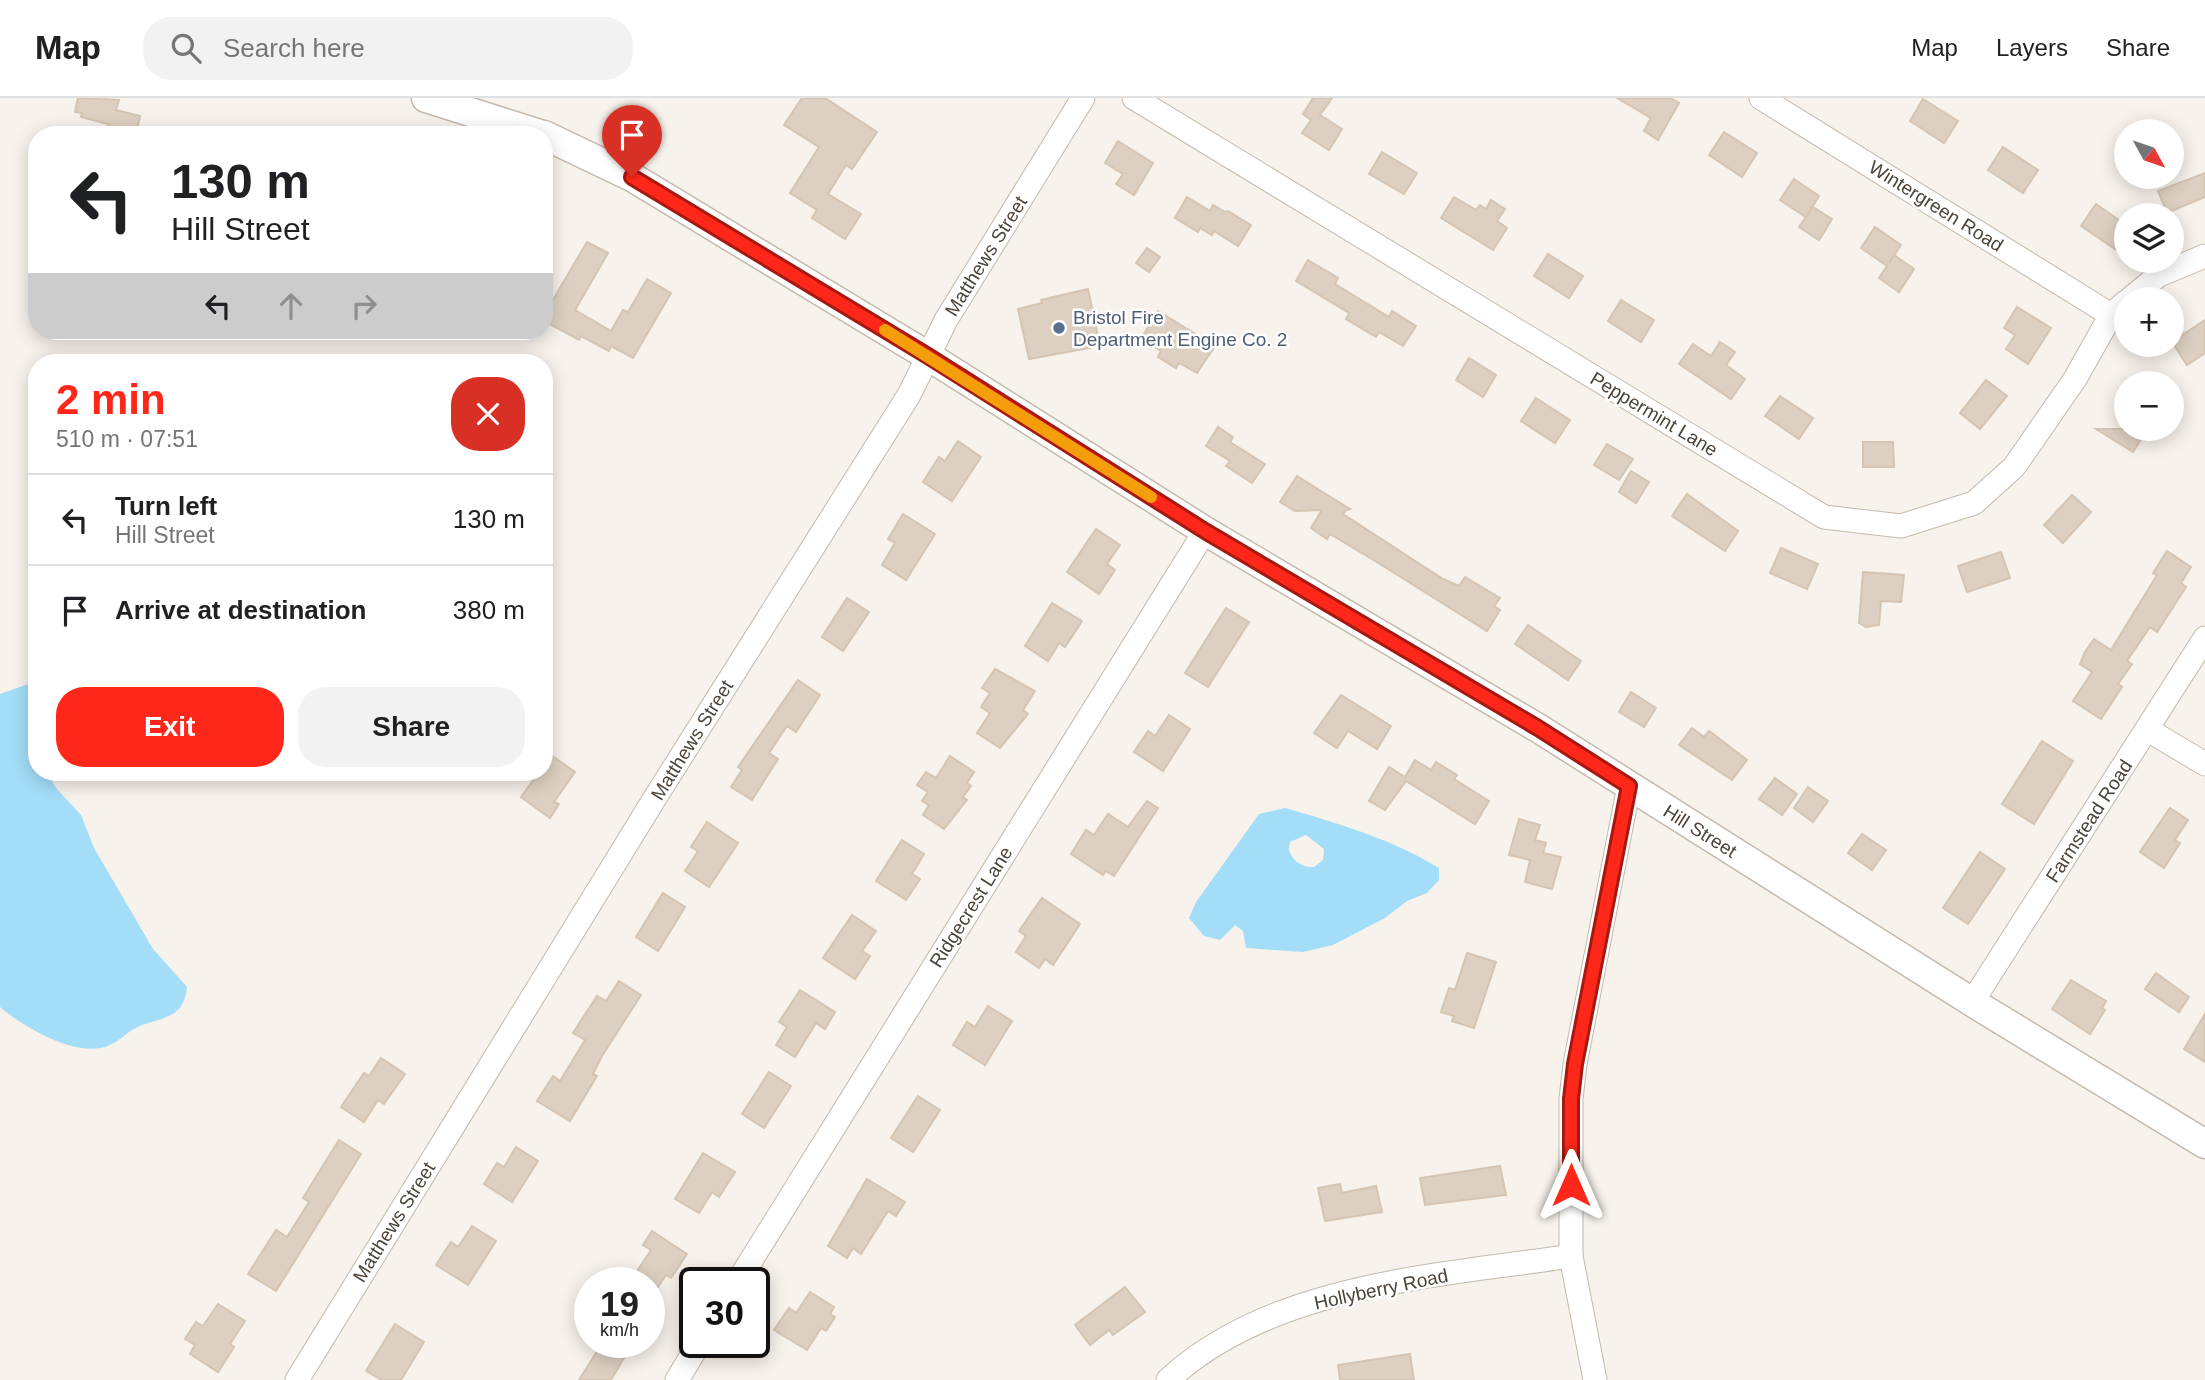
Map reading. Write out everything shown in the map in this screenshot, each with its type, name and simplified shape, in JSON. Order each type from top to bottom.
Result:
[{"type":"street","name":"Hill Street","points":[[426,98],[515,126]]},
{"type":"street","name":"Matthews Street","points":[[297,1380],[653,801],[909,396],[946,320],[1083,98]]},
{"type":"street","name":"Peppermint Lane","points":[[1134,98],[1824,517],[1901,527],[1974,503],[2014,467],[2114,318]]},
{"type":"street","name":"Wintergreen Road","points":[[1761,98],[2114,300]]},
{"type":"street","name":"Hill Street","points":[[553,139],[632,177],[928,356],[1205,531],[1527,722],[1972,1002],[2205,1144]]},
{"type":"street","name":"Peppermint Lane","points":[[2144,287],[2159,275],[2205,256]]},
{"type":"street","name":"Ridgecrest Lane","points":[[747,1267],[1205,531]]},
{"type":"street","name":"Farmstead Road","points":[[1972,1002],[2205,638]]},
{"type":"street","points":[[2148,730],[2205,764]]},
{"type":"street","points":[[1595,1380],[1571,1256],[1571,1099],[1575,1064],[1629,786]]},
{"type":"street","name":"Hollyberry Road","points":[[1168,1380],[1248,1327],[1322,1297],[1405,1280],[1571,1256]]},
{"type":"street","points":[[677,1380],[690,1358]]},
{"type":"water","points":[[28,684],[28,781],[52,781],[81,815],[94,848],[153,949],[187,987],[178,1010],[137,1027],[105,1047],[92,1049],[64,1044],[35,1031],[0,1007],[0,694]]},
{"type":"water","points":[[1285,808],[1364,833],[1402,848],[1439,868],[1439,880],[1427,893],[1407,901],[1385,918],[1333,945],[1303,952],[1246,948],[1243,931],[1235,925],[1220,940],[1204,936],[1189,918],[1196,902],[1259,814]],"holes":[[[1306,835],[1324,849],[1323,860],[1314,867],[1298,862],[1289,849],[1290,842]]]},
{"type":"building","points":[[78,98],[119,100],[116,110],[140,116],[138,126],[108,126],[81,117],[82,113],[75,112]]},
{"type":"building","points":[[802,98],[825,98],[877,132],[852,169],[846,165],[828,194],[861,214],[845,239],[812,218],[817,210],[790,193],[819,147],[784,125]]},
{"type":"building","points":[[1313,98],[1332,98],[1320,115],[1342,129],[1329,150],[1302,133],[1311,120],[1303,114]]},
{"type":"building","points":[[1617,98],[1670,98],[1679,103],[1658,140],[1644,131],[1651,118]]},
{"type":"building","points":[[1923,99],[1958,121],[1944,143],[1910,121]]},
{"type":"building","points":[[1724,132],[1757,153],[1742,177],[1709,155]]},
{"type":"building","points":[[1118,141],[1153,163],[1134,195],[1116,184],[1123,174],[1105,163]]},
{"type":"building","points":[[2003,147],[2038,170],[2023,193],[1988,170]]},
{"type":"building","points":[[1382,152],[1417,173],[1404,194],[1369,174]]},
{"type":"building","points":[[2205,173],[2205,197],[2184,206],[2184,203],[2163,203],[2158,191],[2184,189],[2184,181]]},
{"type":"building","points":[[1794,179],[1819,196],[1806,217],[1780,200]]},
{"type":"building","points":[[1187,197],[1210,211],[1213,205],[1228,211],[1251,225],[1238,246],[1214,231],[1212,235],[1200,228],[1198,232],[1175,218]]},
{"type":"building","points":[[1454,197],[1476,210],[1480,205],[1486,209],[1491,200],[1505,209],[1497,221],[1507,228],[1493,250],[1441,218]]},
{"type":"building","points":[[2096,204],[2114,217],[2114,248],[2081,226]]},
{"type":"building","points":[[1813,207],[1832,219],[1819,240],[1799,227]]},
{"type":"building","points":[[1875,227],[1901,245],[1894,255],[1914,269],[1899,292],[1879,278],[1887,266],[1861,248]]},
{"type":"building","points":[[587,242],[608,253],[575,310],[611,331],[623,310],[628,312],[647,279],[671,293],[633,358],[611,346],[609,351],[581,336],[579,340],[553,326],[553,300]]},
{"type":"building","points":[[1147,248],[1160,257],[1149,272],[1136,263]]},
{"type":"building","points":[[1548,254],[1583,276],[1569,298],[1534,276]]},
{"type":"building","points":[[1308,260],[1338,278],[1335,284],[1389,317],[1392,311],[1416,326],[1403,346],[1379,332],[1376,337],[1346,319],[1349,313],[1296,281]]},
{"type":"building","name":"Bristol Fire Department Engine Co. 2","points":[[1088,289],[1100,346],[1029,359],[1018,309],[1042,303],[1041,300]]},
{"type":"building","points":[[1621,300],[1654,320],[1641,342],[1608,321]]},
{"type":"building","points":[[2017,307],[2051,328],[2028,364],[2006,349],[2015,335],[2004,328]]},
{"type":"building","points":[[1158,311],[1215,346],[1197,373],[1179,363],[1176,368],[1158,357],[1161,351],[1141,339]]},
{"type":"building","points":[[2205,320],[2205,353],[2187,365],[2182,357],[2184,357],[2184,334]]},
{"type":"building","points":[[1720,342],[1735,352],[1726,365],[1745,379],[1731,399],[1679,364],[1693,344],[1711,356]]},
{"type":"building","points":[[1469,358],[1496,375],[1483,397],[1456,380]]},
{"type":"building","points":[[1986,380],[2007,396],[1980,429],[1960,413]]},
{"type":"building","points":[[1780,396],[1813,418],[1799,439],[1765,416]]},
{"type":"building","points":[[1536,398],[1570,420],[1555,443],[1521,421]]},
{"type":"building","points":[[1218,427],[1233,437],[1230,442],[1265,464],[1252,483],[1226,466],[1230,461],[1206,446]]},
{"type":"building","points":[[2096,429],[2114,429],[2114,440]]},
{"type":"building","points":[[958,441],[981,457],[952,501],[923,482],[939,457],[945,461]]},
{"type":"building","points":[[2115,441],[2140,441],[2133,452]]},
{"type":"building","points":[[1863,442],[1893,442],[1894,467],[1863,467]]},
{"type":"building","points":[[1607,444],[1633,459],[1619,480],[1594,465]]},
{"type":"building","points":[[1631,471],[1649,482],[1636,503],[1619,492]]},
{"type":"building","points":[[1297,476],[1350,509],[1343,514],[1443,579],[1459,586],[1465,577],[1500,598],[1494,606],[1500,610],[1487,631],[1330,534],[1327,539],[1311,528],[1322,510],[1295,511],[1280,502]]},
{"type":"building","points":[[1687,494],[1738,531],[1725,551],[1672,516]]},
{"type":"building","points":[[2072,495],[2091,512],[2063,543],[2044,525]]},
{"type":"building","points":[[903,514],[935,534],[906,580],[882,565],[895,543],[888,539]]},
{"type":"building","points":[[1096,529],[1120,545],[1107,564],[1115,570],[1099,594],[1067,572]]},
{"type":"building","points":[[1781,548],[1818,564],[1807,589],[1770,573]]},
{"type":"building","points":[[2167,551],[2191,567],[2181,583],[2186,587],[2157,632],[2150,627],[2127,661],[2132,664],[2118,684],[2122,687],[2101,719],[2073,701],[2092,672],[2080,664],[2094,639],[2111,650],[2157,575],[2153,573]]},
{"type":"building","points":[[2001,552],[2010,578],[1967,592],[1958,566]]},
{"type":"building","points":[[1863,572],[1904,575],[1901,602],[1881,601],[1879,625],[1866,627],[1859,623]]},
{"type":"building","points":[[847,598],[869,612],[843,651],[822,637]]},
{"type":"building","points":[[1052,603],[1082,621],[1065,647],[1059,643],[1048,661],[1025,646]]},
{"type":"building","points":[[1226,608],[1249,622],[1208,687],[1185,673]]},
{"type":"building","points":[[1528,625],[1581,661],[1568,680],[1515,644]]},
{"type":"building","points":[[995,669],[1035,691],[1023,710],[1028,714],[1000,748],[977,733],[990,713],[981,707],[990,693],[982,688]]},
{"type":"building","points":[[798,680],[820,695],[796,732],[787,726],[769,753],[778,759],[752,800],[731,787],[742,770],[738,767]]},
{"type":"building","points":[[1631,692],[1656,708],[1644,727],[1619,712]]},
{"type":"building","points":[[1341,695],[1391,726],[1377,749],[1348,731],[1337,748],[1314,733]]},
{"type":"building","points":[[1169,715],[1190,729],[1163,771],[1134,752],[1148,731],[1155,736]]},
{"type":"building","points":[[1692,728],[1704,737],[1709,731],[1747,760],[1732,780],[1679,745]]},
{"type":"building","points":[[2042,741],[2073,761],[2034,824],[2002,804]]},
{"type":"building","points":[[553,756],[575,772],[554,802],[559,804],[550,818],[521,797],[533,781],[553,781]]},
{"type":"building","points":[[950,756],[974,772],[967,783],[971,786],[963,797],[967,800],[944,829],[923,815],[929,805],[922,801],[928,792],[917,785],[926,772],[936,778]]},
{"type":"building","points":[[1415,760],[1431,770],[1436,762],[1457,775],[1454,779],[1489,801],[1475,824],[1406,781],[1385,810],[1369,801],[1389,767],[1405,777]]},
{"type":"building","points":[[1775,778],[1797,794],[1782,815],[1759,799]]},
{"type":"building","points":[[1808,787],[1828,801],[1813,822],[1794,808]]},
{"type":"building","points":[[1147,801],[1158,808],[1114,876],[1106,871],[1103,875],[1071,854],[1086,830],[1094,835],[1108,814],[1128,827]]},
{"type":"building","points":[[2170,808],[2188,820],[2175,840],[2180,843],[2164,868],[2140,852]]},
{"type":"building","points":[[1519,819],[1540,825],[1535,840],[1546,843],[1543,853],[1561,857],[1552,889],[1525,882],[1530,860],[1509,855]]},
{"type":"building","points":[[707,822],[738,843],[709,887],[685,871],[698,851],[691,847]]},
{"type":"building","points":[[1862,834],[1886,850],[1872,870],[1848,853]]},
{"type":"building","points":[[902,840],[924,854],[912,874],[920,879],[906,900],[876,881]]},
{"type":"building","points":[[1980,852],[2005,869],[1968,924],[1943,908]]},
{"type":"building","points":[[663,893],[685,907],[658,951],[636,937]]},
{"type":"building","points":[[1042,898],[1080,924],[1053,965],[1045,959],[1039,968],[1016,952],[1026,936],[1019,931]]},
{"type":"building","points":[[852,915],[876,931],[862,951],[870,956],[855,979],[823,958]]},
{"type":"building","points":[[1467,953],[1496,962],[1474,1028],[1452,1021],[1454,1016],[1441,1012],[1449,988],[1455,990]]},
{"type":"building","points":[[2156,973],[2189,997],[2179,1012],[2145,989]]},
{"type":"building","points":[[2071,980],[2106,1001],[2102,1008],[2105,1010],[2090,1034],[2052,1009]]},
{"type":"building","points":[[619,981],[641,995],[602,1056],[593,1074],[597,1076],[570,1121],[537,1101],[553,1076],[560,1081],[585,1040],[573,1033],[597,996],[606,1001]]},
{"type":"building","points":[[800,990],[835,1012],[825,1029],[816,1023],[795,1057],[776,1045],[787,1027],[779,1022]]},
{"type":"building","points":[[988,1006],[1012,1021],[985,1065],[953,1045],[967,1022],[975,1027]]},
{"type":"building","points":[[2205,1014],[2205,1062],[2184,1049]]},
{"type":"building","points":[[381,1058],[405,1074],[384,1104],[378,1100],[364,1122],[341,1107],[364,1073],[369,1076]]},
{"type":"building","points":[[769,1072],[791,1086],[764,1128],[742,1114]]},
{"type":"building","points":[[918,1096],[940,1110],[913,1152],[891,1138]]},
{"type":"building","points":[[339,1140],[361,1154],[276,1291],[248,1274],[276,1230],[287,1237],[309,1202],[303,1198]]},
{"type":"building","points":[[516,1147],[538,1161],[512,1202],[484,1184],[497,1163],[504,1167]]},
{"type":"building","points":[[703,1153],[735,1172],[719,1197],[712,1192],[699,1213],[675,1199]]},
{"type":"building","points":[[1500,1166],[1506,1195],[1425,1205],[1420,1178]]},
{"type":"building","points":[[867,1179],[905,1202],[896,1216],[888,1211],[861,1254],[853,1248],[847,1258],[828,1246]]},
{"type":"building","points":[[1340,1184],[1342,1193],[1376,1186],[1382,1212],[1325,1221],[1318,1188]]},
{"type":"building","points":[[472,1226],[496,1241],[468,1285],[436,1265],[451,1242],[458,1247]]},
{"type":"building","points":[[652,1231],[687,1254],[671,1278],[665,1276],[665,1267],[640,1267],[651,1250],[643,1245]]},
{"type":"building","points":[[1125,1287],[1145,1312],[1113,1335],[1109,1330],[1090,1345],[1075,1325]]},
{"type":"building","points":[[810,1292],[834,1307],[830,1314],[835,1317],[826,1331],[821,1328],[807,1350],[774,1330],[789,1308],[796,1313]]},
{"type":"building","points":[[218,1304],[245,1321],[230,1344],[234,1347],[218,1372],[190,1354],[195,1345],[185,1339],[196,1322],[203,1326]]},
{"type":"building","points":[[395,1324],[424,1342],[401,1380],[382,1380],[366,1371]]},
{"type":"building","points":[[1410,1354],[1414,1380],[1340,1380],[1338,1365]]},
{"type":"building","points":[[593,1358],[624,1358],[611,1380],[579,1380]]},
{"type":"slow traffic","points":[[885,330],[1151,497]]},
{"type":"place","name":"Bristol Fire Department Engine Co. 2","points":[[1059,328]]},
{"type":"route","points":[[632,177],[928,356],[1205,531],[1538,728],[1629,786],[1575,1064],[1571,1099],[1571,1185]]}]
